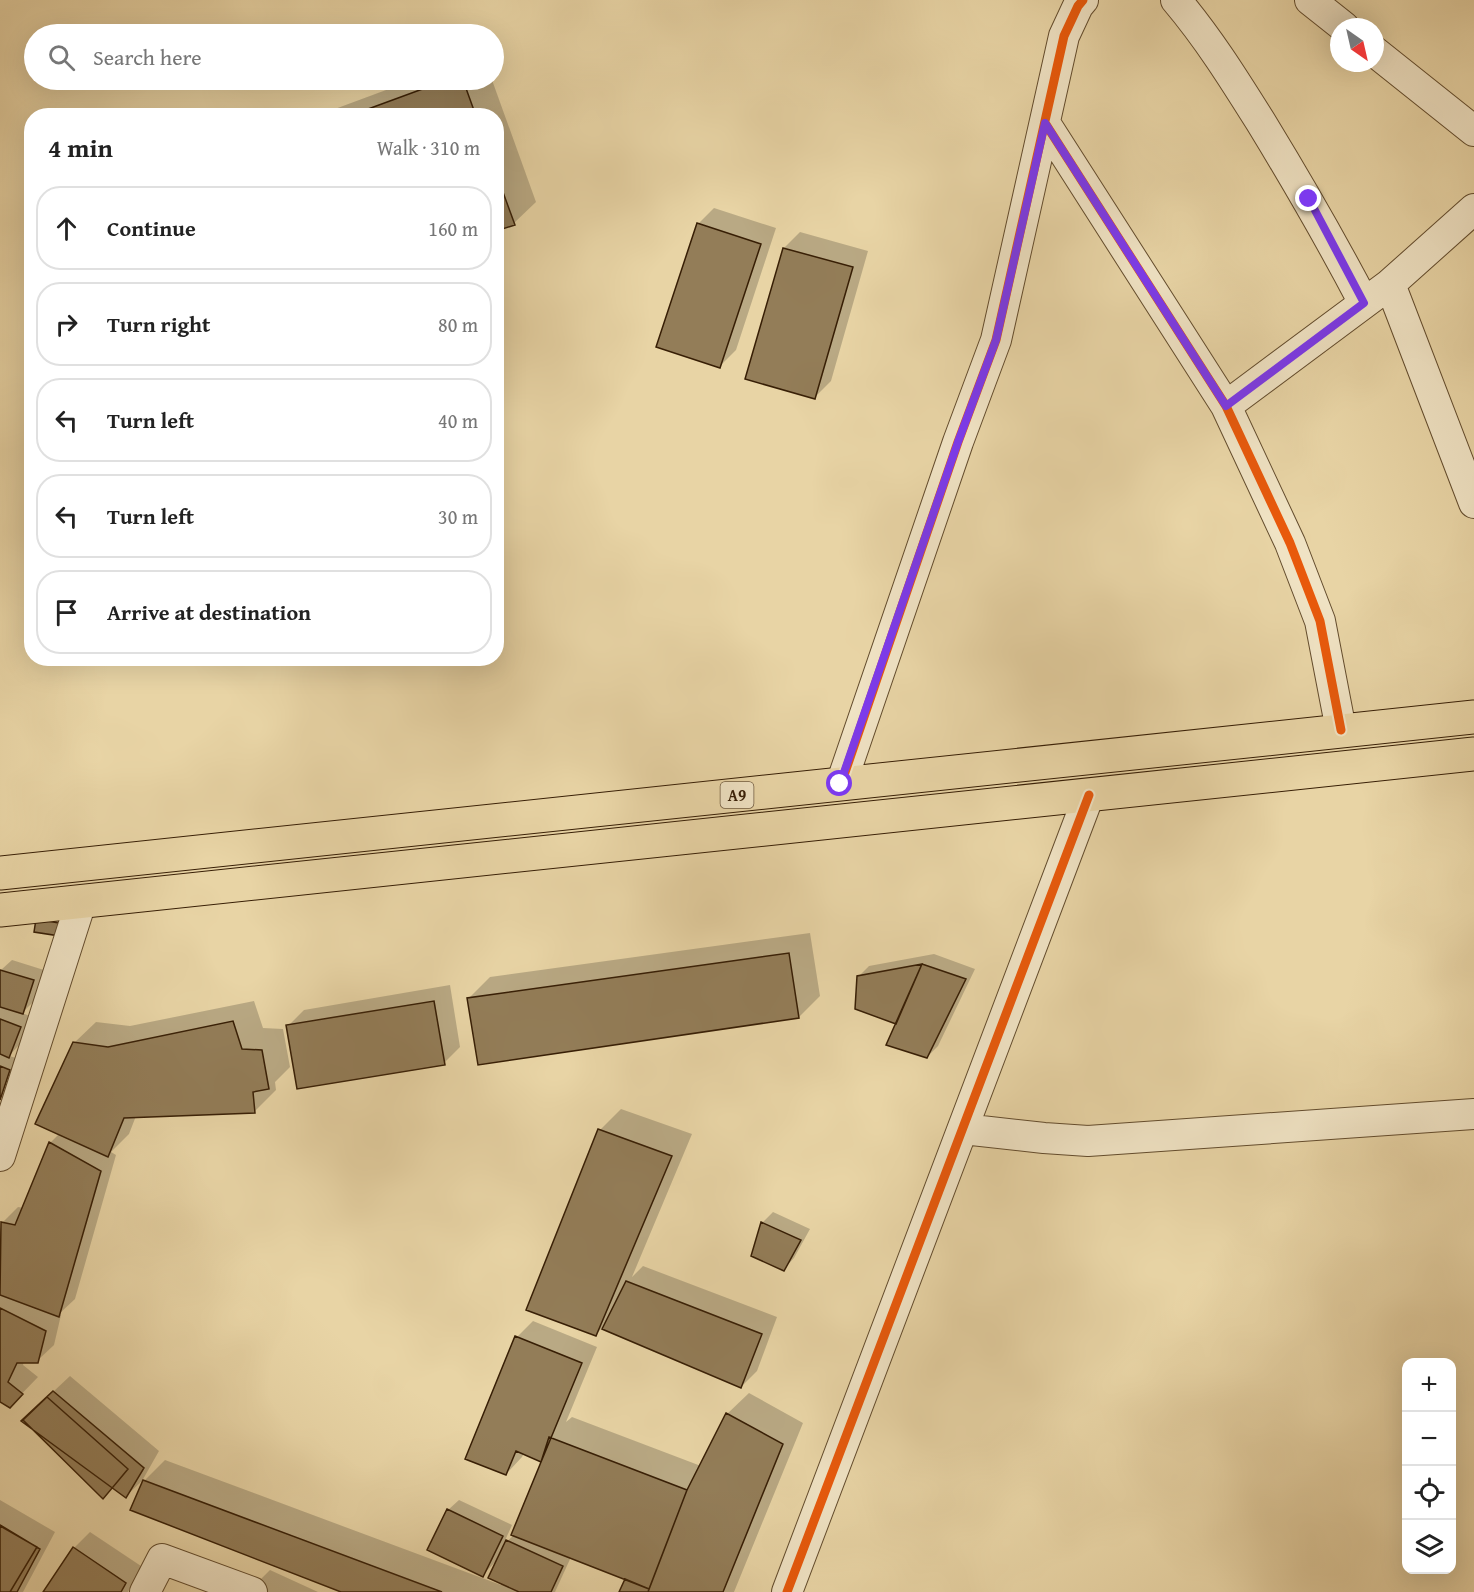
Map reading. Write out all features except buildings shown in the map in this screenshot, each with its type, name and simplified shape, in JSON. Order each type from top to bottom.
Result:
[{"type":"highway","name":"A9","points":[[0,873],[1474,717]]},
{"type":"highway","name":"A9","points":[[0,910],[1474,754]]},
{"type":"street","points":[[840,784],[958,442],[996,340],[1064,36],[1077,6],[1083,0]]},
{"type":"street","points":[[1176,0],[1201,30],[1234,78],[1309,199],[1364,303]]},
{"type":"street","points":[[1310,0],[1333,18]]},
{"type":"street","points":[[1384,59],[1474,131]]},
{"type":"street","points":[[1045,123],[1226,406],[1290,543],[1320,621],[1341,730]]},
{"type":"street","points":[[1226,406],[1390,284],[1474,209]]},
{"type":"street","points":[[1390,284],[1474,503]]},
{"type":"street","points":[[787,1592],[1089,795]]},
{"type":"street","points":[[0,1156],[81,902]]},
{"type":"street","points":[[963,1129],[1088,1141],[1474,1114]]},
{"type":"street","points":[[145,1592],[162,1559],[252,1592]]},
{"type":"cycle path","points":[[841,784],[958,442],[996,340],[1064,36],[1083,0]]},
{"type":"cycle path","points":[[1045,123],[1226,406],[1290,543],[1320,621],[1341,730]]},
{"type":"cycle path","points":[[787,1592],[1089,795]]},
{"type":"route","points":[[840,784],[958,442],[996,340],[1045,123],[1226,406],[1364,303],[1309,199]]}]
